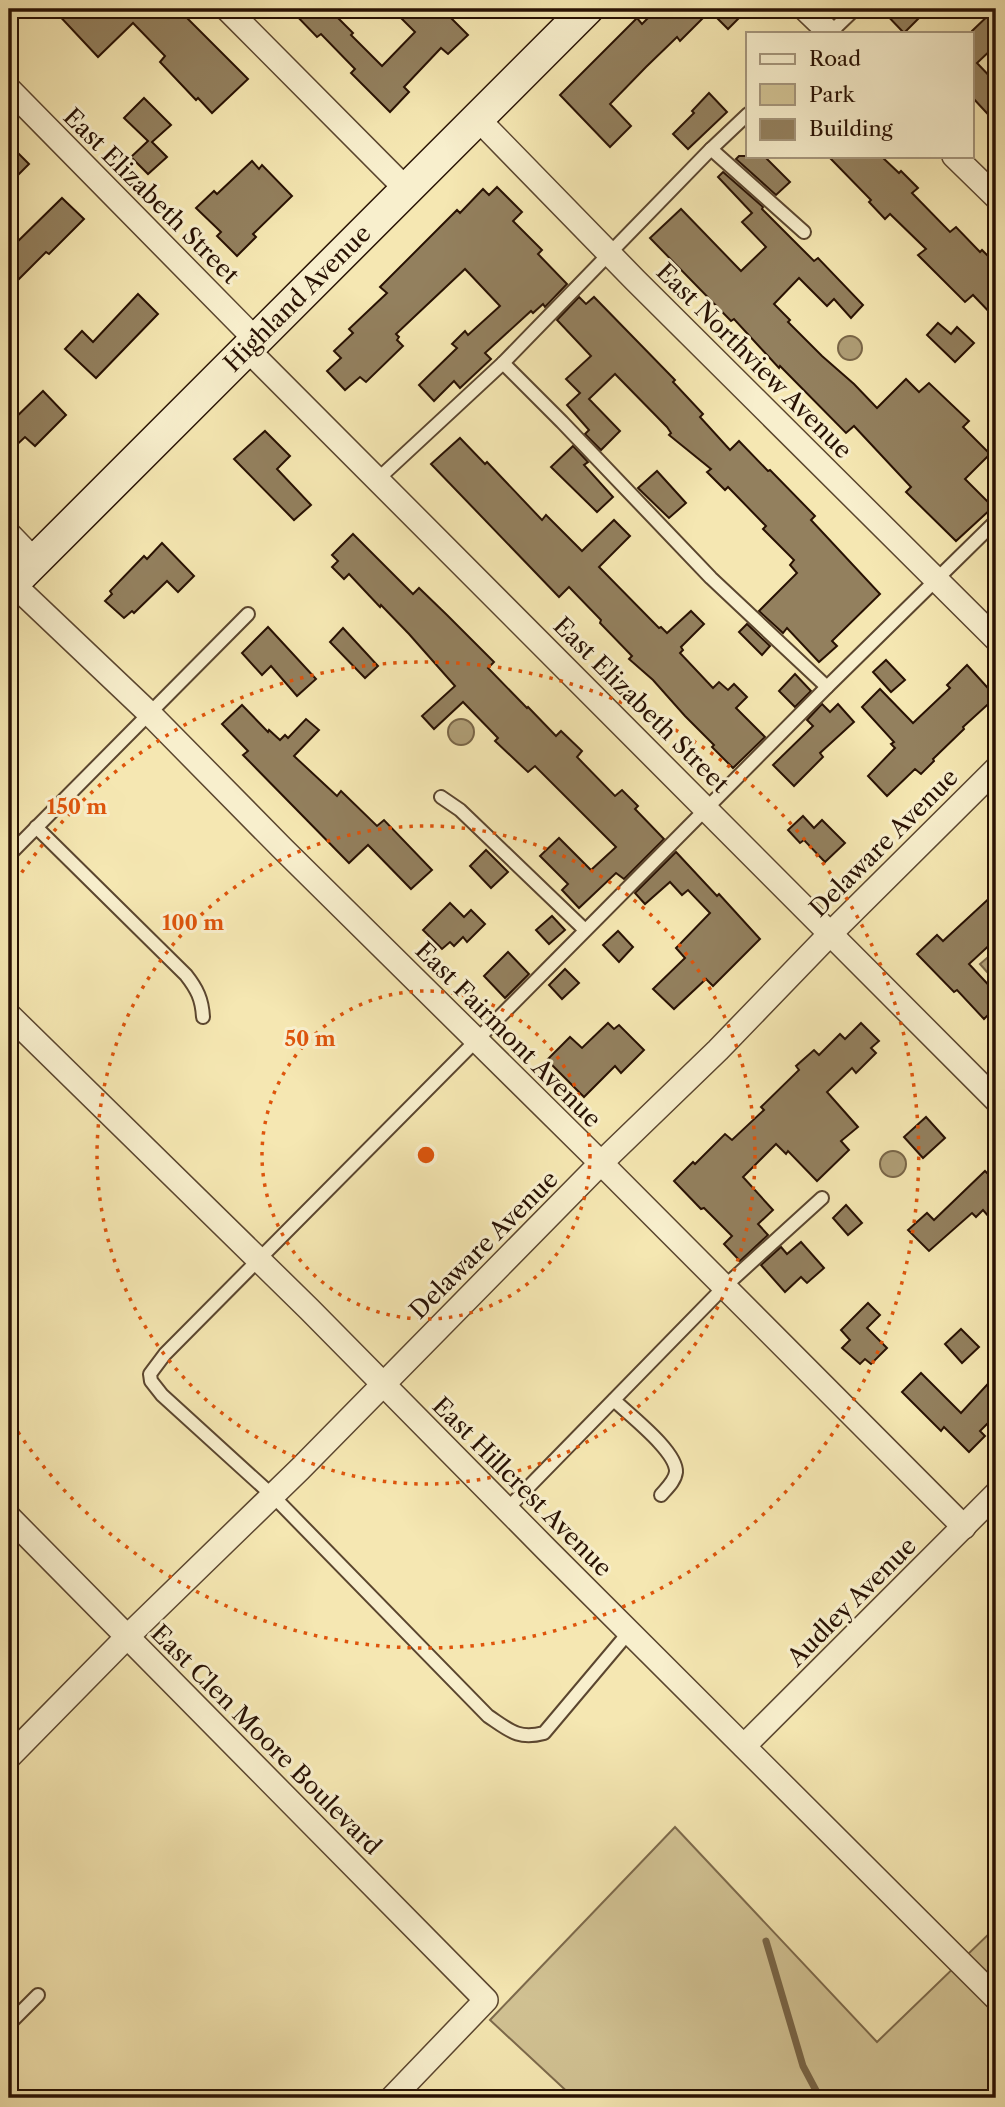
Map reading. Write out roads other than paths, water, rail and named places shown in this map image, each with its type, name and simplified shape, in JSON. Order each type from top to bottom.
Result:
[{"type":"main road","name":"Highland Avenue","points":[[11,585],[587,9]]},
{"type":"street","points":[[228,9],[406,189]]},
{"type":"street","points":[[805,9],[829,32]]},
{"type":"street","name":"East Elizabeth Street","points":[[9,89],[378,479],[996,1100]]},
{"type":"street","name":"East Northview Avenue","points":[[477,118],[996,639]]},
{"type":"street","points":[[956,158],[996,197]]},
{"type":"street","points":[[9,534],[35,561]]},
{"type":"street","name":"East Fairmont Avenue","points":[[11,585],[149,713],[964,1527]]},
{"type":"street","name":"Delaware Avenue","points":[[9,1757],[127,1637],[273,1496],[601,1163],[718,1051],[830,934],[996,769]]},
{"type":"street","name":"East Hillcrest Avenue","points":[[9,1015],[383,1384],[996,1998]]},
{"type":"street","name":"Audley Avenue","points":[[744,1746],[996,1494]]},
{"type":"street","name":"East Clen Moore Boulevard","points":[[9,1517],[486,2000],[392,2098]]},
{"type":"lane","points":[[831,32],[855,9]]},
{"type":"lane","points":[[378,479],[503,363],[746,116]]},
{"type":"lane","points":[[711,149],[804,232]]},
{"type":"lane","points":[[503,363],[711,578],[827,687]]},
{"type":"lane","points":[[629,1632],[544,1733],[529,1737],[514,1733],[488,1716],[273,1496],[162,1395],[151,1381],[150,1374],[165,1354],[476,1039],[996,521]]},
{"type":"lane","points":[[9,855],[248,614]]},
{"type":"lane","points":[[441,797],[460,810],[585,930]]},
{"type":"lane","points":[[36,827],[186,975],[198,990],[203,1004],[203,1017]]},
{"type":"lane","points":[[506,1509],[724,1287],[822,1198]]},
{"type":"lane","points":[[614,1400],[657,1441],[674,1463],[676,1472],[672,1483],[661,1495]]},
{"type":"lane","points":[[9,2024],[38,1995]]},
{"type":"waterway","points":[[766,1941],[803,2066],[820,2098]]}]
